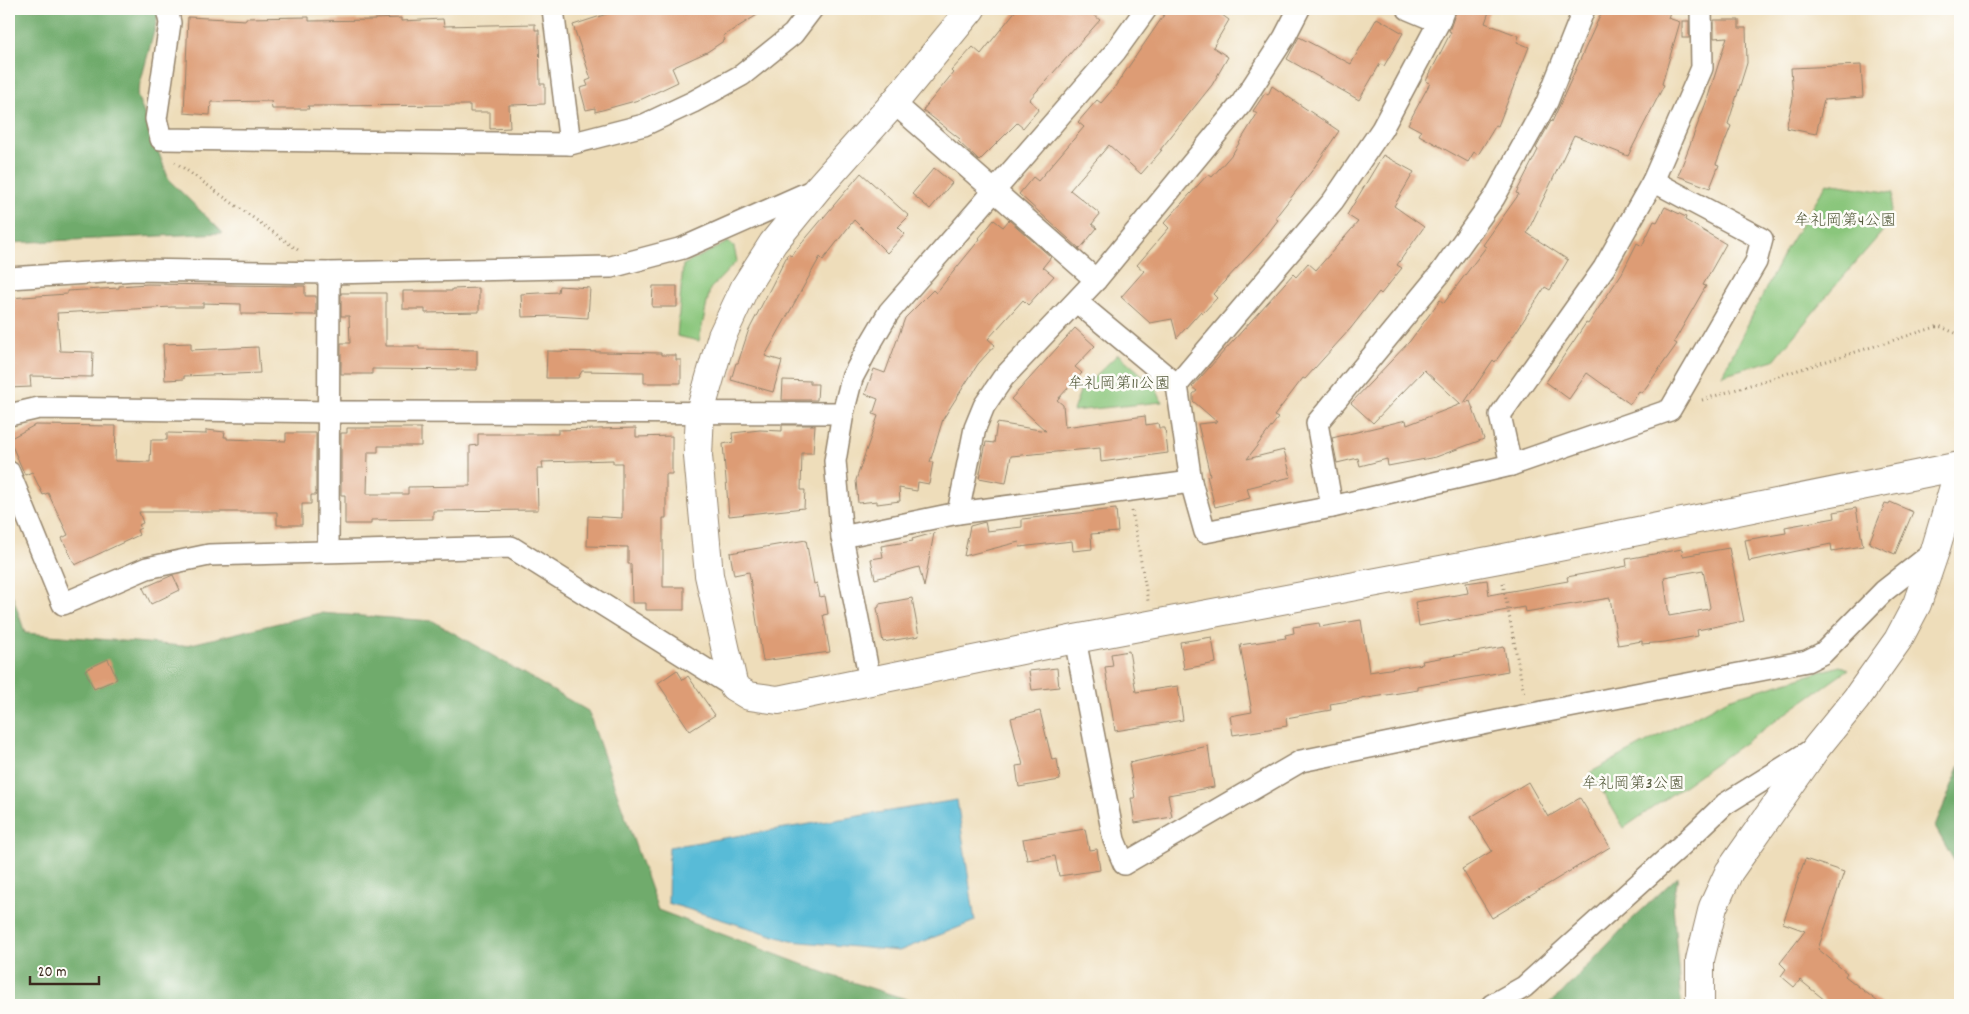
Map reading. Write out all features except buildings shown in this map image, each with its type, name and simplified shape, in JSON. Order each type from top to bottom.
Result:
[{"type":"street","points":[[168,9],[170,23],[156,119],[161,139],[570,144],[644,125],[693,102],[742,75],[793,34],[812,9]]},
{"type":"street","points":[[552,9],[570,144]]},
{"type":"street","points":[[734,687],[709,575],[698,456],[700,412],[722,336],[745,287],[773,243],[818,188],[894,103],[971,9]]},
{"type":"street","points":[[870,681],[842,537],[834,461],[842,413],[852,378],[889,312],[1116,52],[1146,9]]},
{"type":"street","points":[[958,513],[975,428],[984,406],[1003,378],[1077,302],[1241,104],[1284,38],[1299,9]]},
{"type":"street","points":[[1177,386],[1333,201],[1382,129],[1442,15],[1408,9]]},
{"type":"street","points":[[1332,507],[1317,423],[1439,275],[1494,198],[1547,102],[1584,9]]},
{"type":"street","points":[[1511,465],[1500,416],[1604,268],[1653,181],[1702,68],[1701,9]]},
{"type":"street","points":[[894,103],[1096,280]]},
{"type":"street","points":[[1077,302],[1177,386],[1191,482],[1205,532],[1332,507],[1511,465],[1670,410],[1756,262],[1762,239],[1653,181]]},
{"type":"street","points":[[9,278],[135,270],[329,273],[611,267],[683,248],[818,188]]},
{"type":"street","points":[[328,551],[329,273]]},
{"type":"street","points":[[9,415],[39,408],[330,412],[842,413]]},
{"type":"street","points":[[9,472],[62,604],[147,568],[200,557],[328,551],[511,547],[749,696],[778,700],[1076,639],[1499,559],[1960,466],[1935,552],[1917,604],[1898,640],[1856,699],[1817,747],[1729,872],[1713,907],[1700,960],[1700,1005]]},
{"type":"street","points":[[842,537],[958,513],[1191,482]]},
{"type":"street","points":[[1076,639],[1114,840],[1124,864],[1301,761],[1807,661],[1823,652],[1884,591],[1935,552]]},
{"type":"street","points":[[1492,1005],[1524,987],[1725,804],[1817,747]]},
{"type":"path","points":[[161,139],[175,163],[329,273]]},
{"type":"path","points":[[1670,410],[1939,326],[1960,335]]},
{"type":"path","points":[[1128,489],[1152,624]]},
{"type":"path","points":[[1499,559],[1527,715]]},
{"type":"green space","points":[[9,9],[160,9],[137,95],[169,180],[223,233],[9,243]]},
{"type":"green space","name":"牟礼岡第4公園","points":[[1827,183],[1893,193],[1889,224],[1774,360],[1722,375],[1786,249]]},
{"type":"green space","points":[[728,242],[734,247],[737,261],[710,289],[699,341],[677,336],[683,265]]},
{"type":"green space","name":"牟礼岡第11公園","points":[[1118,354],[1155,386],[1162,402],[1073,411],[1080,391]]},
{"type":"green space","points":[[9,585],[25,633],[183,646],[320,613],[433,621],[588,711],[658,910],[836,977],[925,1005],[9,1005]]},
{"type":"green space","name":"牟礼岡第3公園","points":[[1840,666],[1849,669],[1624,828],[1591,772],[1728,699]]},
{"type":"green space","points":[[1960,765],[1960,871],[1935,827]]},
{"type":"green space","points":[[1678,876],[1673,904],[1681,1005],[1546,1005],[1561,994],[1627,924]]},
{"type":"water","points":[[957,800],[975,921],[899,951],[791,941],[668,903],[669,847]]}]
